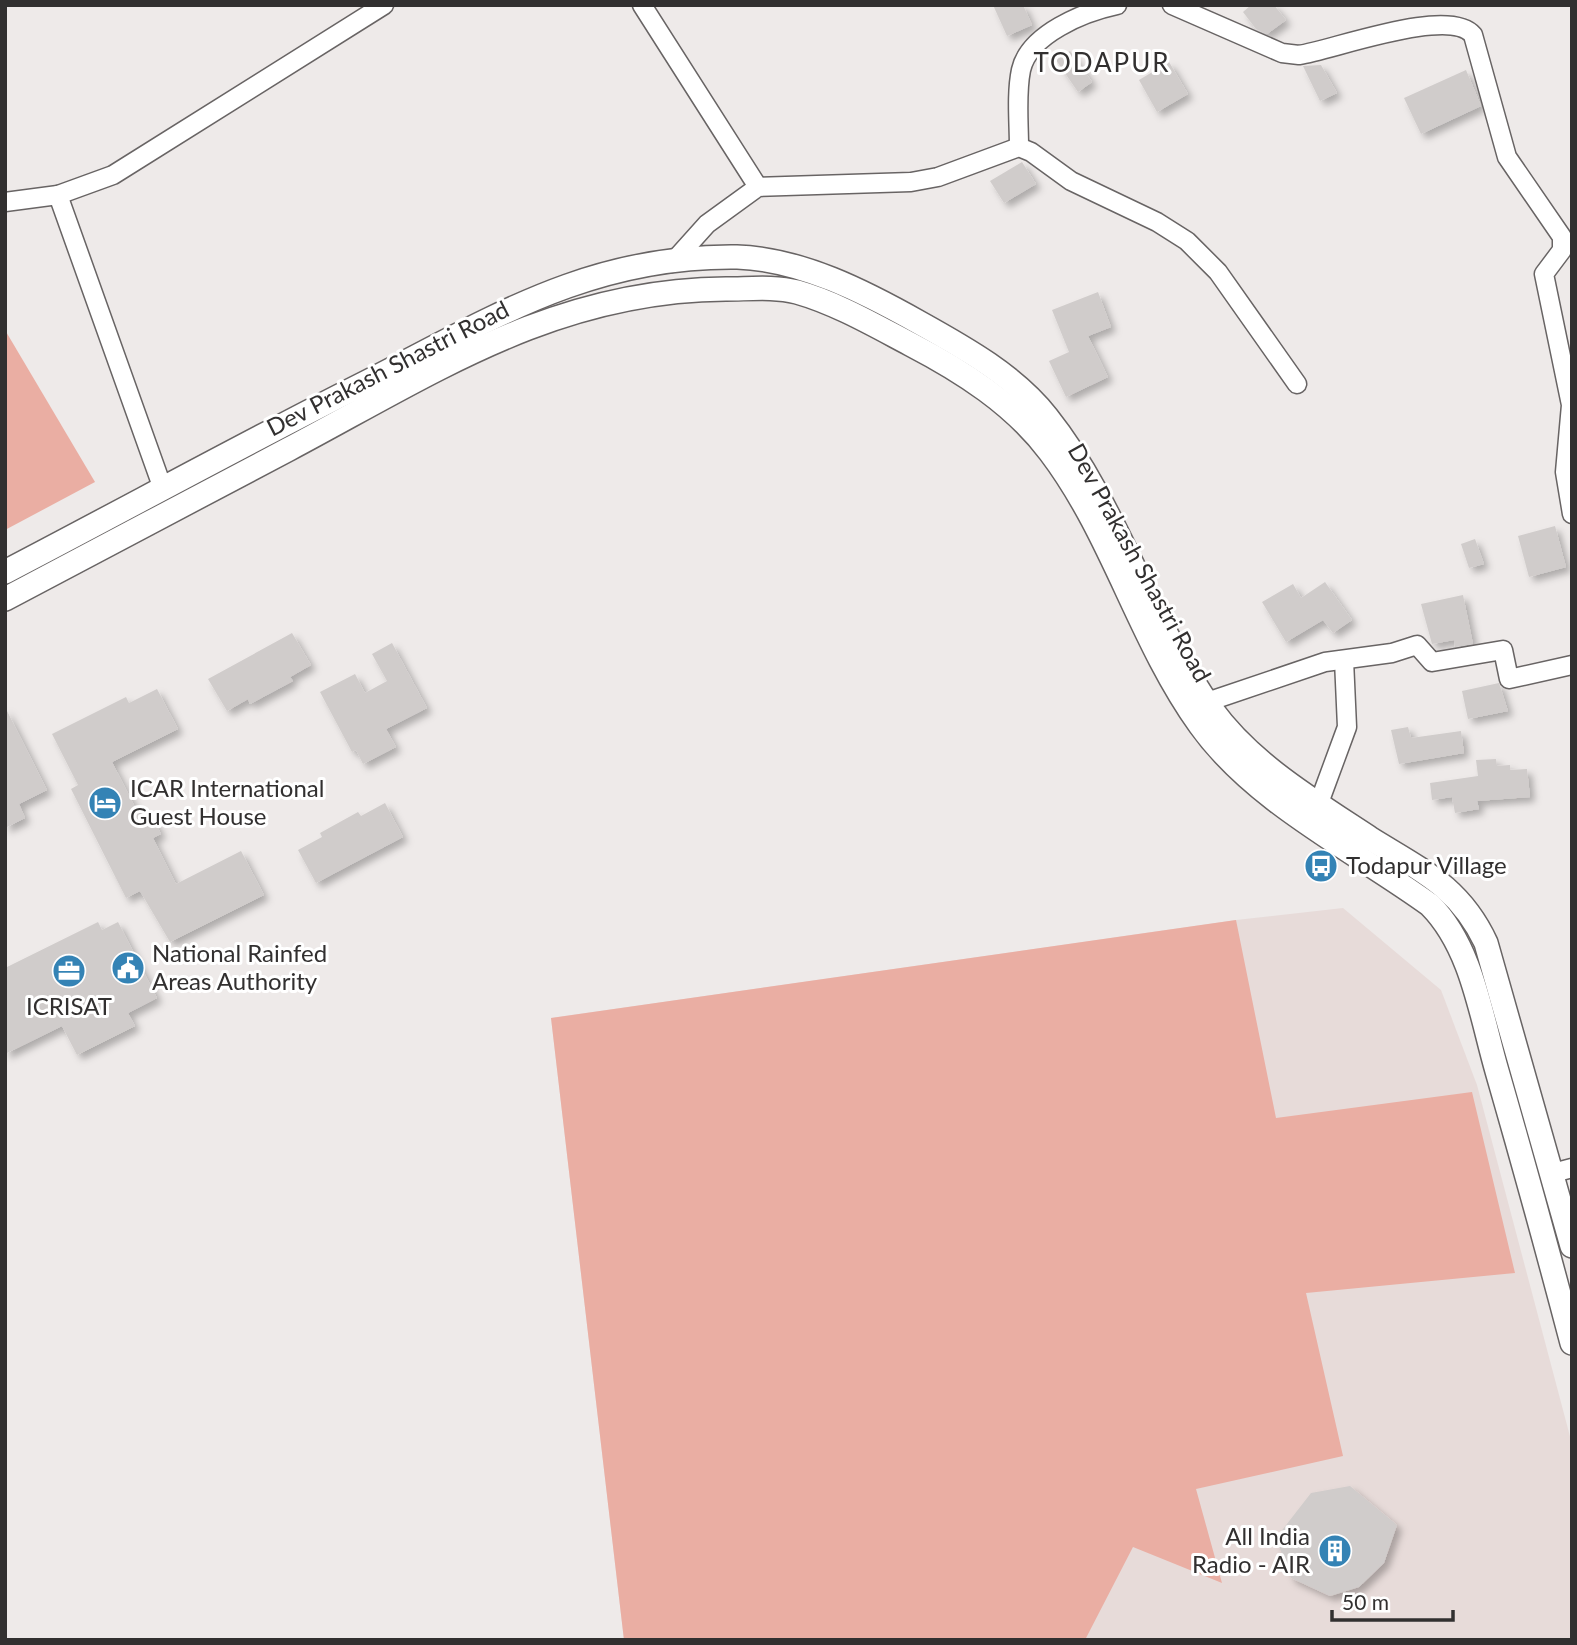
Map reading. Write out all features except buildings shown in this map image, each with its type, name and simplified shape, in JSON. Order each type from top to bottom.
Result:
[{"type":"street","points":[[5,202],[58,195],[113,175],[384,5]]},
{"type":"street","points":[[642,5],[758,187]]},
{"type":"street","points":[[1018,147],[1021,70],[1029,53],[1042,38],[1116,5]]},
{"type":"street","points":[[1172,5],[1272,49],[1299,55],[1406,28],[1452,26],[1473,35],[1507,157],[1562,237],[1562,250],[1545,270],[1544,280],[1571,405],[1565,471],[1572,514]]},
{"type":"street","points":[[662,292],[667,263],[707,224],[758,187],[911,182],[938,177],[1018,147],[1031,152],[1071,181],[1157,222],[1187,241],[1218,272],[1297,384]]},
{"type":"street","points":[[58,195],[163,489]]},
{"type":"street","name":"Dev Prakash Shastri Road","points":[[5,572],[505,309],[596,275],[667,263],[734,257],[756,259],[828,278],[940,334],[1015,385],[1046,416],[1073,453],[1207,702],[1235,737],[1273,771],[1437,880],[1471,914],[1486,943],[1560,1175],[1572,1246]]},
{"type":"street","name":"Dev Prakash Shastri Road","points":[[5,599],[481,346],[593,304],[662,292],[760,288],[796,292],[861,319],[932,356],[980,386],[1028,427],[1050,452],[1074,491],[1166,671],[1209,737],[1250,779],[1430,905],[1445,922],[1467,969],[1532,1191],[1572,1343]]},
{"type":"street","points":[[1207,702],[1325,662],[1392,653],[1417,645],[1432,662],[1503,650],[1509,679],[1572,665]]},
{"type":"street","points":[[1319,803],[1347,727],[1344,660]]},
{"type":"street","points":[[1532,1191],[1560,1175]]},
{"type":"shaded area","points":[[5,330],[95,482],[5,530]]},
{"type":"shaded area","name":"All India Radio - AIR","points":[[1343,908],[1441,990],[1477,1085],[1572,1444],[1572,1640],[624,1640],[551,1018],[1236,920]]},
{"type":"shaded area","name":"All India Radio - AIR","points":[[1236,920],[1276,1118],[1472,1092],[1515,1273],[1306,1293],[1343,1456],[1196,1489],[1222,1583],[1133,1547],[1085,1640],[624,1640],[551,1018]]},
{"type":"place","name":"ICAR International Guest House","points":[[105,803]]},
{"type":"place","name":"Todapur Village","points":[[1321,866]]},
{"type":"place","name":"National Rainfed Areas Authority","points":[[128,968]]},
{"type":"place","name":"ICRISAT","points":[[69,971]]},
{"type":"place","name":"All India Radio - AIR","points":[[1335,1551]]},
{"type":"district","name":"TODAPUR","points":[[1102,63]]}]
